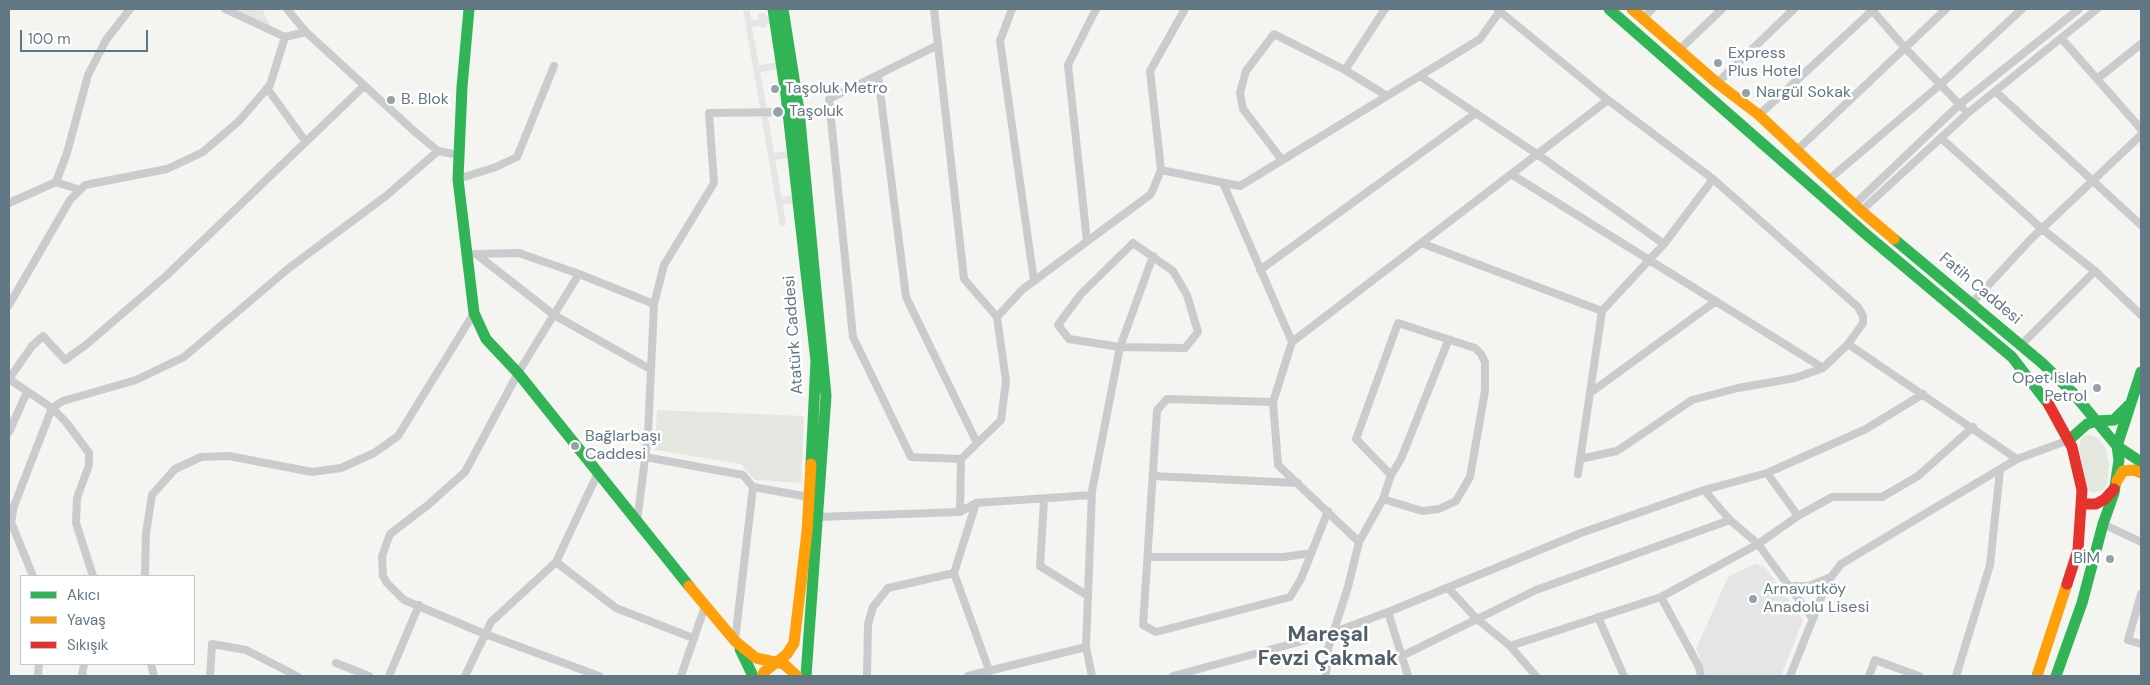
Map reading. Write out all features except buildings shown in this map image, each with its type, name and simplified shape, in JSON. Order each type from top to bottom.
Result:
[{"type":"main road","points":[[470,9],[462,87],[458,179],[472,254],[474,313],[486,338],[518,373],[735,641],[756,658],[790,668],[797,676]]},
{"type":"main road","name":"Atatürk Caddesi","points":[[762,676],[764,672],[788,654],[794,644],[816,406],[816,361],[788,112],[773,9]]},
{"type":"main road","name":"Atatürk Caddesi","points":[[783,9],[799,110],[825,375],[826,408],[806,676]]},
{"type":"main road","name":"Fatih Caddesi","points":[[1609,9],[1875,242],[2012,357],[2048,404],[2068,440],[2079,472],[2082,504],[2078,550],[2037,676]]},
{"type":"main road","name":"Fatih Caddesi","points":[[1632,9],[1716,83],[1759,115],[1857,208],[2021,346],[2073,393],[2117,446],[2130,457],[2141,462]]},
{"type":"main road","points":[[2056,676],[2082,603],[2117,481],[2119,460],[2117,446],[2141,372]]},
{"type":"main road","points":[[2068,440],[2087,424],[2097,420],[2114,420],[2120,416],[2133,400]]},
{"type":"main road","points":[[2082,504],[2096,504],[2105,499],[2123,471],[2128,469],[2141,473]]},
{"type":"main road","points":[[735,641],[752,676]]},
{"type":"street","points":[[56,182],[67,153],[88,75],[106,40],[130,9]]},
{"type":"street","points":[[225,9],[285,37],[306,32]]},
{"type":"street","points":[[287,9],[306,32],[438,151],[459,155]]},
{"type":"street","points":[[934,9],[964,279],[997,316],[1006,381],[1001,420],[962,459],[960,512]]},
{"type":"street","points":[[1012,9],[1000,41],[1034,281]]},
{"type":"street","points":[[1087,241],[1068,65],[1096,9]]},
{"type":"street","points":[[997,316],[1022,289],[1151,194],[1161,170],[1150,71],[1185,9]]},
{"type":"street","points":[[1345,70],[1386,9]]},
{"type":"street","points":[[1643,19],[1652,9]]},
{"type":"street","points":[[1679,50],[1722,9]]},
{"type":"street","points":[[1716,83],[1794,9]]},
{"type":"street","points":[[1759,115],[1872,9],[1905,48],[1968,113]]},
{"type":"street","points":[[1796,151],[1946,9]]},
{"type":"street","points":[[1827,181],[1941,84],[2022,9]]},
{"type":"street","points":[[1857,208],[1960,104],[2079,9]]},
{"type":"street","points":[[1857,208],[1968,113],[2097,9]]},
{"type":"street","points":[[1161,170],[1240,186],[1480,39],[1499,10],[1608,100],[1713,179],[1858,307],[1862,313],[1863,323],[1848,344],[1823,368],[1795,378],[1738,388],[1692,400],[1617,451],[1580,459]]},
{"type":"street","points":[[1282,160],[1243,109],[1240,93],[1246,71],[1274,34],[1345,70],[1387,96]]},
{"type":"street","points":[[9,304],[70,200],[85,185],[167,168],[203,152],[239,121],[267,88],[285,37]]},
{"type":"street","points":[[2062,39],[2141,129]]},
{"type":"street","points":[[2097,79],[2141,44]]},
{"type":"street","points":[[938,45],[829,99],[853,337],[911,457],[962,459]]},
{"type":"street","points":[[458,179],[496,167],[517,157],[554,66]]},
{"type":"street","points":[[878,75],[906,297],[978,443]]},
{"type":"street","points":[[1420,76],[1537,154],[1664,244]]},
{"type":"street","points":[[93,575],[76,523],[77,498],[89,465],[89,453],[66,422],[52,408],[9,379],[32,346],[43,336],[65,360],[87,344],[166,276],[364,86]]},
{"type":"street","points":[[267,88],[306,142]]},
{"type":"street","points":[[1996,92],[2141,225]]},
{"type":"street","points":[[1359,542],[1278,465],[1274,402],[1292,342],[1608,100]]},
{"type":"street","points":[[637,522],[648,435],[654,304],[664,266],[714,183],[709,113],[788,112]]},
{"type":"street","points":[[1260,270],[1476,113]]},
{"type":"street","points":[[1972,303],[2042,229],[2141,135]]},
{"type":"street","points":[[1940,138],[2042,229],[2095,271],[2141,315]]},
{"type":"street","points":[[33,575],[10,522],[14,506],[52,408],[63,401],[136,380],[184,357],[289,268],[386,196],[438,151]]},
{"type":"street","points":[[1511,174],[1823,368]]},
{"type":"street","points":[[1578,474],[1602,311],[1664,244],[1713,179]]},
{"type":"street","points":[[9,203],[56,182],[80,190]]},
{"type":"street","points":[[1223,183],[1292,342]]},
{"type":"street","points":[[1133,243],[1154,256],[1173,271],[1187,295],[1198,332],[1186,348],[1120,347],[1069,339],[1058,324],[1081,294],[1133,243]]},
{"type":"street","points":[[1422,243],[1602,311]]},
{"type":"street","points":[[472,254],[519,253],[579,274],[654,304]]},
{"type":"street","points":[[472,254],[554,314],[650,369]]},
{"type":"street","points":[[1092,676],[1086,647],[1092,495],[1120,347],[1154,256]]},
{"type":"street","points":[[2021,346],[2095,271]]},
{"type":"street","points":[[579,274],[518,373],[465,472],[428,505],[390,534],[382,556],[383,576],[387,583],[404,600],[485,634],[599,676]]},
{"type":"street","points":[[1590,393],[1716,301]]},
{"type":"street","points":[[145,575],[146,533],[152,495],[175,469],[201,457],[228,456],[312,472],[340,468],[374,453],[398,436],[474,313]]},
{"type":"street","points":[[1383,499],[1422,511],[1439,509],[1456,501],[1470,477],[1485,391],[1485,362],[1475,348],[1398,323],[1356,439],[1391,475]]},
{"type":"street","points":[[1326,676],[1328,649],[1346,595],[1359,542],[1383,499],[1391,475],[1401,460],[1448,340]]},
{"type":"street","points":[[1848,344],[2018,459]]},
{"type":"street","points":[[9,432],[27,392]]},
{"type":"street","points":[[1173,676],[1332,633],[1581,533],[1704,490],[1767,473],[1866,429],[1924,394]]},
{"type":"street","points":[[1274,402],[1167,399],[1157,410],[1143,625],[1156,632],[1290,597],[1301,578],[1328,511]]},
{"type":"street","points":[[1510,646],[1661,597],[1758,544],[1798,516],[1832,496],[1882,496],[1918,476],[1973,427]]},
{"type":"street","points":[[1790,676],[1831,577],[1841,564],[2018,459],[2068,440]]},
{"type":"street","points":[[645,457],[743,475],[753,487],[809,497]]},
{"type":"street","points":[[1956,676],[1990,565],[2000,470]]},
{"type":"street","points":[[465,676],[491,622],[556,562],[598,473]]},
{"type":"street","points":[[1767,473],[1798,516]]},
{"type":"street","points":[[1153,476],[1298,483]]},
{"type":"street","points":[[735,641],[753,487]]},
{"type":"street","points":[[1704,490],[1730,520],[1758,544],[1813,619]]},
{"type":"street","points":[[818,517],[960,512],[976,504],[1092,495]]},
{"type":"street","points":[[1044,499],[1040,566],[1088,596]]},
{"type":"street","points":[[976,504],[954,574],[989,670]]},
{"type":"street","points":[[1402,656],[1536,590],[1730,520]]},
{"type":"street","points":[[2104,524],[2141,542]]},
{"type":"street","points":[[1148,557],[1284,557],[1311,553]]},
{"type":"street","points":[[556,562],[616,608],[694,638]]},
{"type":"street","points":[[866,676],[868,624],[873,607],[888,588],[954,574]]},
{"type":"street","points":[[1790,586],[1809,586],[1831,577]]},
{"type":"street","points":[[1448,588],[1477,619],[1510,646],[1536,676]]},
{"type":"street","points":[[2141,594],[2128,640],[2141,644]]},
{"type":"street","points":[[1661,597],[1699,667],[1701,676]]},
{"type":"street","points":[[389,676],[419,605]]},
{"type":"street","points":[[681,676],[705,606]]},
{"type":"street","points":[[1388,612],[1408,676]]},
{"type":"street","points":[[1598,617],[1624,676]]},
{"type":"street","points":[[210,676],[212,644],[246,650],[297,676]]},
{"type":"street","points":[[968,676],[1086,647]]},
{"type":"street","points":[[1869,676],[1875,660],[1919,676]]},
{"type":"street","points":[[336,664],[369,676]]},
{"type":"shaded area","points":[[221,9],[262,9],[272,29],[232,13]]},
{"type":"shaded area","points":[[743,9],[749,9],[752,20],[759,19],[758,14],[765,13],[766,17],[772,16],[771,9],[778,9],[814,221],[808,222],[804,201],[798,202],[799,206],[792,207],[791,203],[783,205],[786,225],[780,226]],"holes":[[[774,23],[780,62],[759,65],[752,27],[767,27],[767,24]],[[781,69],[788,106],[781,107],[780,104],[767,109],[760,72]],[[789,113],[795,150],[774,153],[768,117],[782,116],[782,114]],[[796,157],[803,194],[797,195],[796,193],[782,198],[775,160]]]},
{"type":"shaded area","points":[[657,410],[804,416],[801,483],[755,480],[741,464],[655,450]]},
{"type":"shaded area","points":[[2088,434],[2098,438],[2106,448],[2109,464],[2107,484],[2103,490],[2092,493],[2088,489],[2085,480],[2079,448],[2081,439]]},
{"type":"shaded area","name":"Arnavutköy Anadolu Lisesi","points":[[1755,564],[1766,568],[1803,620],[1781,676],[1707,676],[1696,649],[1728,577]]},
{"type":"traffic: fast","points":[[469,9],[462,87],[458,179],[474,313],[486,339],[518,373],[689,586]]},
{"type":"traffic: fast","points":[[773,9],[786,95],[816,361],[811,464]]},
{"type":"traffic: fast","points":[[783,9],[799,110],[826,396],[806,676]]},
{"type":"traffic: fast","points":[[1609,9],[1868,236],[2012,357],[2049,405]]},
{"type":"traffic: fast","points":[[1894,239],[2042,363],[2073,393],[2117,446],[2119,460],[2114,493],[2103,524],[2082,603],[2056,676]]},
{"type":"traffic: fast","points":[[2141,372],[2117,446],[2141,462]]},
{"type":"traffic: fast","points":[[2097,421],[2114,420],[2129,405]]},
{"type":"traffic: fast","points":[[2069,440],[2087,424],[2097,421]]},
{"type":"traffic: fast","points":[[740,649],[753,676]]},
{"type":"traffic: slow","points":[[1632,9],[1717,83],[1759,115],[1861,211],[1894,239]]},
{"type":"traffic: slow","points":[[762,676],[764,672],[787,654],[794,643],[807,532],[811,464]]},
{"type":"traffic: slow","points":[[2117,481],[2123,471],[2134,470],[2141,473]]},
{"type":"traffic: slow","points":[[2037,676],[2067,584]]},
{"type":"traffic: slow","points":[[689,586],[735,641],[756,658],[784,664],[797,676]]},
{"type":"traffic: jam","points":[[2049,405],[2072,447],[2082,490],[2078,550],[2067,584]]},
{"type":"traffic: jam","points":[[2082,504],[2096,504],[2105,499],[2114,489]]},
{"type":"place","name":"Express Plus Hotel","points":[[1718,63]]},
{"type":"place","name":"Taşoluk Metro","points":[[775,89]]},
{"type":"place","name":"Nargül Sokak","points":[[1746,93]]},
{"type":"place","name":"B. Blok","points":[[391,100]]},
{"type":"place","name":"Taşoluk","points":[[778,112]]},
{"type":"place","name":"Opet Islah Petrol","points":[[2097,388]]},
{"type":"place","name":"Bağlarbaşı Caddesi","points":[[575,446]]},
{"type":"place","name":"BİM","points":[[2110,559]]},
{"type":"place","name":"Arnavutköy Anadolu Lisesi","points":[[1753,599]]},
{"type":"district","name":"Mareşal Fevzi Çakmak","points":[[1328,647]]}]
